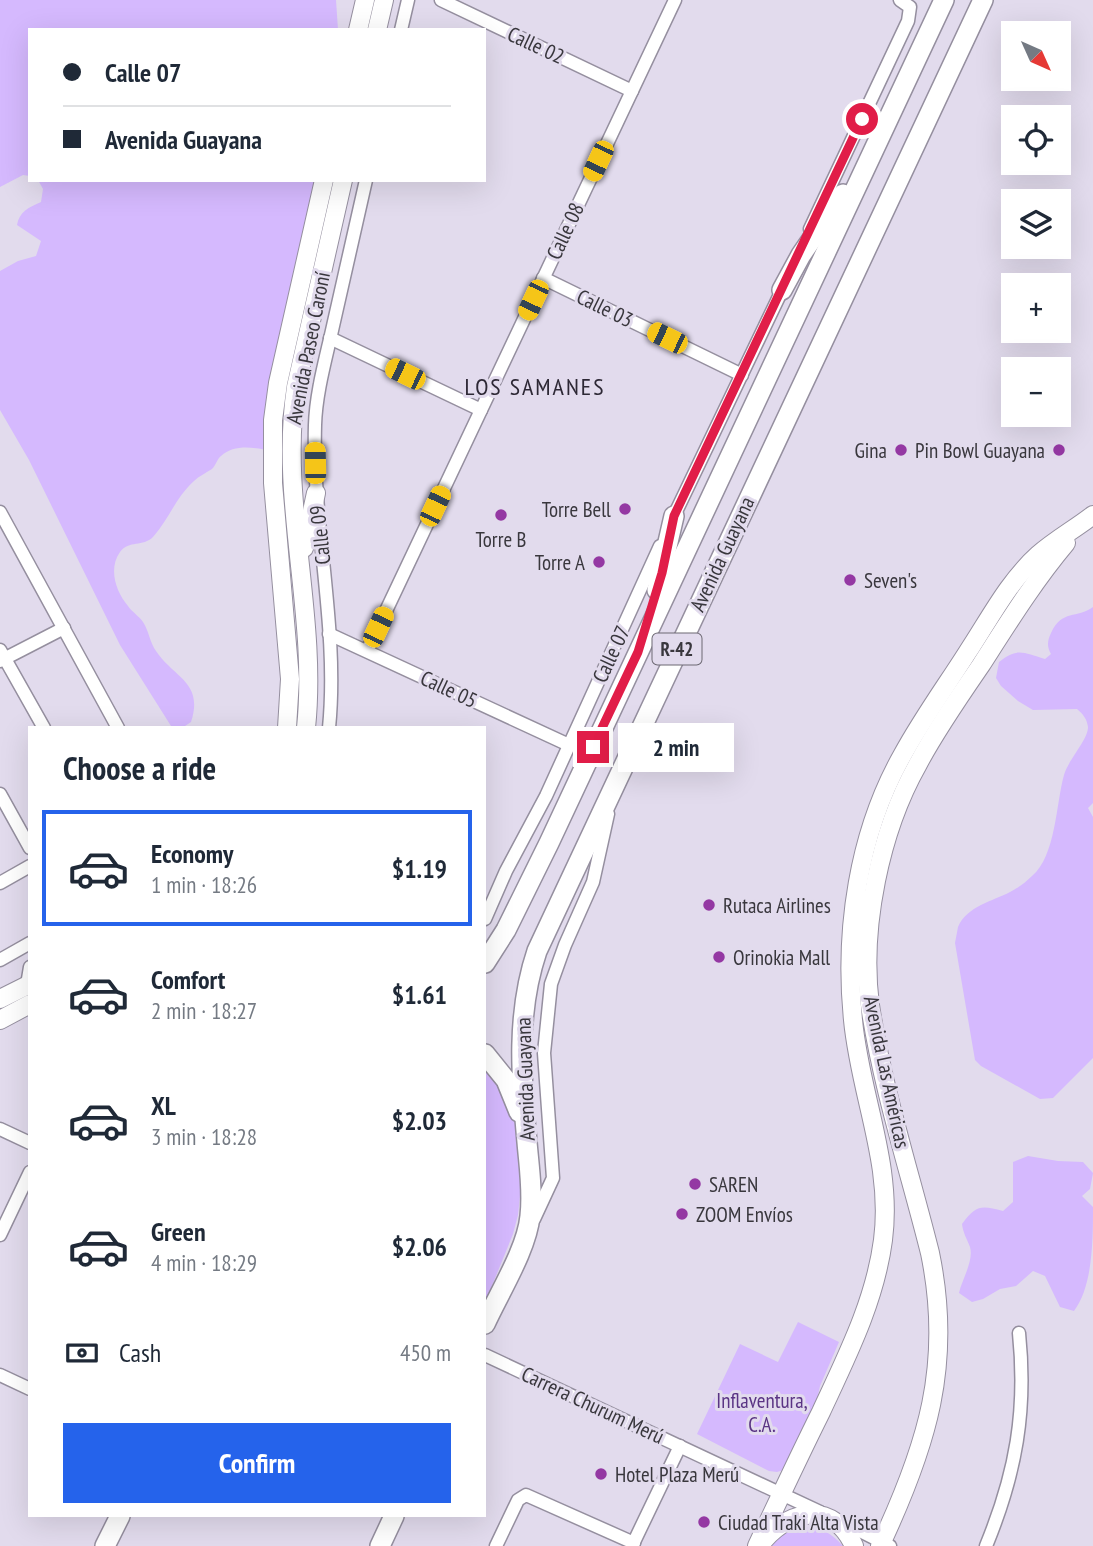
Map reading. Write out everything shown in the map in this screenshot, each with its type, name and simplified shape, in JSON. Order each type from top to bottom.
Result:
[{"type":"main road","points":[[358,28],[365,0]]},
{"type":"main road","points":[[377,28],[384,0]]},
{"type":"main road","name":"Avenida Guayana","points":[[486,961],[506,930],[944,0]]},
{"type":"main road","name":"Avenida Guayana","points":[[486,1322],[527,1235],[531,1196],[521,1040],[523,1006],[529,977],[544,933],[983,0]]},
{"type":"main road","points":[[782,290],[800,255],[883,131]]},
{"type":"main road","name":"Avenida Paseo Caroní","points":[[287,726],[290,679],[273,483],[273,420],[280,372],[324,182]]},
{"type":"main road","name":"Avenida Paseo Caroní","points":[[306,726],[309,679],[292,482],[293,403],[343,182]]},
{"type":"main road","points":[[302,582],[304,545],[316,493]]},
{"type":"main road","points":[[638,652],[662,573],[674,516]]},
{"type":"main road","name":"Avenida Las Américas","points":[[884,1545],[906,1490],[926,1428],[937,1380],[939,1331],[935,1277],[881,1064],[859,950],[855,900],[870,834],[890,779],[926,734],[1018,576],[1037,556],[1088,518]]},
{"type":"main road","name":"Avenida Las Américas","points":[[758,1546],[858,1331],[874,1285],[883,1241],[886,1214],[884,1179],[853,1023],[859,950]]},
{"type":"main road","points":[[0,999],[28,980]]},
{"type":"main road","points":[[0,1020],[28,1005]]},
{"type":"main road","points":[[486,1055],[506,1080],[520,1114],[527,1144]]},
{"type":"main road","points":[[758,1546],[771,1532],[792,1519],[822,1515],[832,1517],[843,1528],[854,1546]]},
{"type":"main road","points":[[105,1546],[120,1517]]},
{"type":"main road","points":[[380,1546],[394,1517]]},
{"type":"street","points":[[401,28],[408,0]]},
{"type":"street","name":"Calle 02","points":[[441,0],[632,91]]},
{"type":"street","name":"Calle 08","points":[[367,651],[675,0]]},
{"type":"street","name":"Calle 07","points":[[486,917],[908,21],[905,4]]},
{"type":"street","name":"Calle 09","points":[[329,726],[329,634],[316,493],[315,422],[330,338],[366,182]]},
{"type":"street","name":"Calle 03","points":[[543,278],[742,375]]},
{"type":"street","points":[[330,338],[481,410]]},
{"type":"street","points":[[0,512],[117,726]]},
{"type":"street","points":[[43,726],[2,657],[64,628]]},
{"type":"street","name":"Calle 05","points":[[329,634],[569,745]]},
{"type":"street","points":[[527,1235],[553,1178],[544,1053],[551,984],[593,882],[613,786]]},
{"type":"street","points":[[0,794],[28,844]]},
{"type":"street","points":[[0,883],[28,867]]},
{"type":"street","points":[[0,960],[28,944]]},
{"type":"street","points":[[0,1129],[28,1142]]},
{"type":"street","points":[[0,1235],[28,1176]]},
{"type":"street","points":[[986,1546],[1007,1489],[1017,1448],[1023,1386],[1019,1333]]},
{"type":"street","name":"Carrera Churum Merú","points":[[486,1355],[832,1517],[884,1545]]},
{"type":"street","points":[[0,1375],[28,1388]]},
{"type":"street","points":[[496,1546],[518,1500],[526,1494],[633,1544],[680,1446]]},
{"type":"green space","points":[[0,0],[336,0],[338,28],[28,28],[28,176],[23,175],[0,187]]},
{"type":"green space","points":[[39,182],[323,182],[273,451],[233,449],[220,457],[212,469],[188,487],[153,537],[124,548],[114,566],[117,587],[124,600],[143,622],[156,651],[185,682],[194,698],[191,722],[185,726],[171,726],[120,645],[29,460],[0,410],[0,271],[18,261],[36,256],[41,241],[17,225],[25,210],[41,202],[43,189]]},
{"type":"green space","points":[[1093,607],[1093,803],[1088,808],[1093,817],[1093,1058],[1053,1098],[1040,1099],[975,1060],[955,943],[958,927],[968,914],[1016,889],[1040,867],[1051,843],[1064,775],[1085,738],[1088,727],[1077,709],[1033,710],[1018,701],[996,678],[999,662],[1016,653],[1045,659],[1051,654],[1048,641],[1055,625],[1065,617]]},
{"type":"green space","points":[[486,1067],[515,1110],[522,1178],[513,1234],[486,1301]]},
{"type":"green space","points":[[1028,1156],[1083,1162],[1093,1173],[1090,1189],[1082,1196],[1093,1207],[1091,1262],[1085,1289],[1074,1311],[1060,1307],[1045,1276],[1033,1271],[1016,1286],[1000,1289],[983,1299],[972,1302],[959,1293],[971,1252],[962,1224],[979,1208],[1003,1211],[1013,1202],[1013,1162]]},
{"type":"green space","name":"Inflaventura, C.A.","points":[[798,1322],[839,1342],[820,1386],[815,1409],[787,1469],[769,1471],[697,1434],[740,1344],[778,1362]]},
{"type":"green space","points":[[801,1527],[824,1531],[843,1546],[770,1546],[792,1529]]},
{"type":"place","name":"Gina","points":[[901,450]]},
{"type":"place","name":"Pin Bowl Guayana","points":[[1059,450]]},
{"type":"place","name":"Torre Bell","points":[[625,509]]},
{"type":"place","name":"Torre B","points":[[501,515]]},
{"type":"place","name":"Torre A","points":[[599,562]]},
{"type":"place","name":"Seven's","points":[[850,580]]},
{"type":"place","name":"Rutaca Airlines","points":[[709,905]]},
{"type":"place","name":"Orinokia Mall","points":[[719,957]]},
{"type":"place","name":"SAREN","points":[[695,1184]]},
{"type":"place","name":"ZOOM Envíos","points":[[682,1214]]},
{"type":"place","name":"Hotel Plaza Merú","points":[[601,1474]]},
{"type":"place","name":"Ciudad Traki Alta Vista","points":[[704,1522]]},
{"type":"district","name":"LOS SAMANES","points":[[535,386]]},
{"type":"route","points":[[593,747],[638,652],[662,573],[674,516],[862,119]]}]
